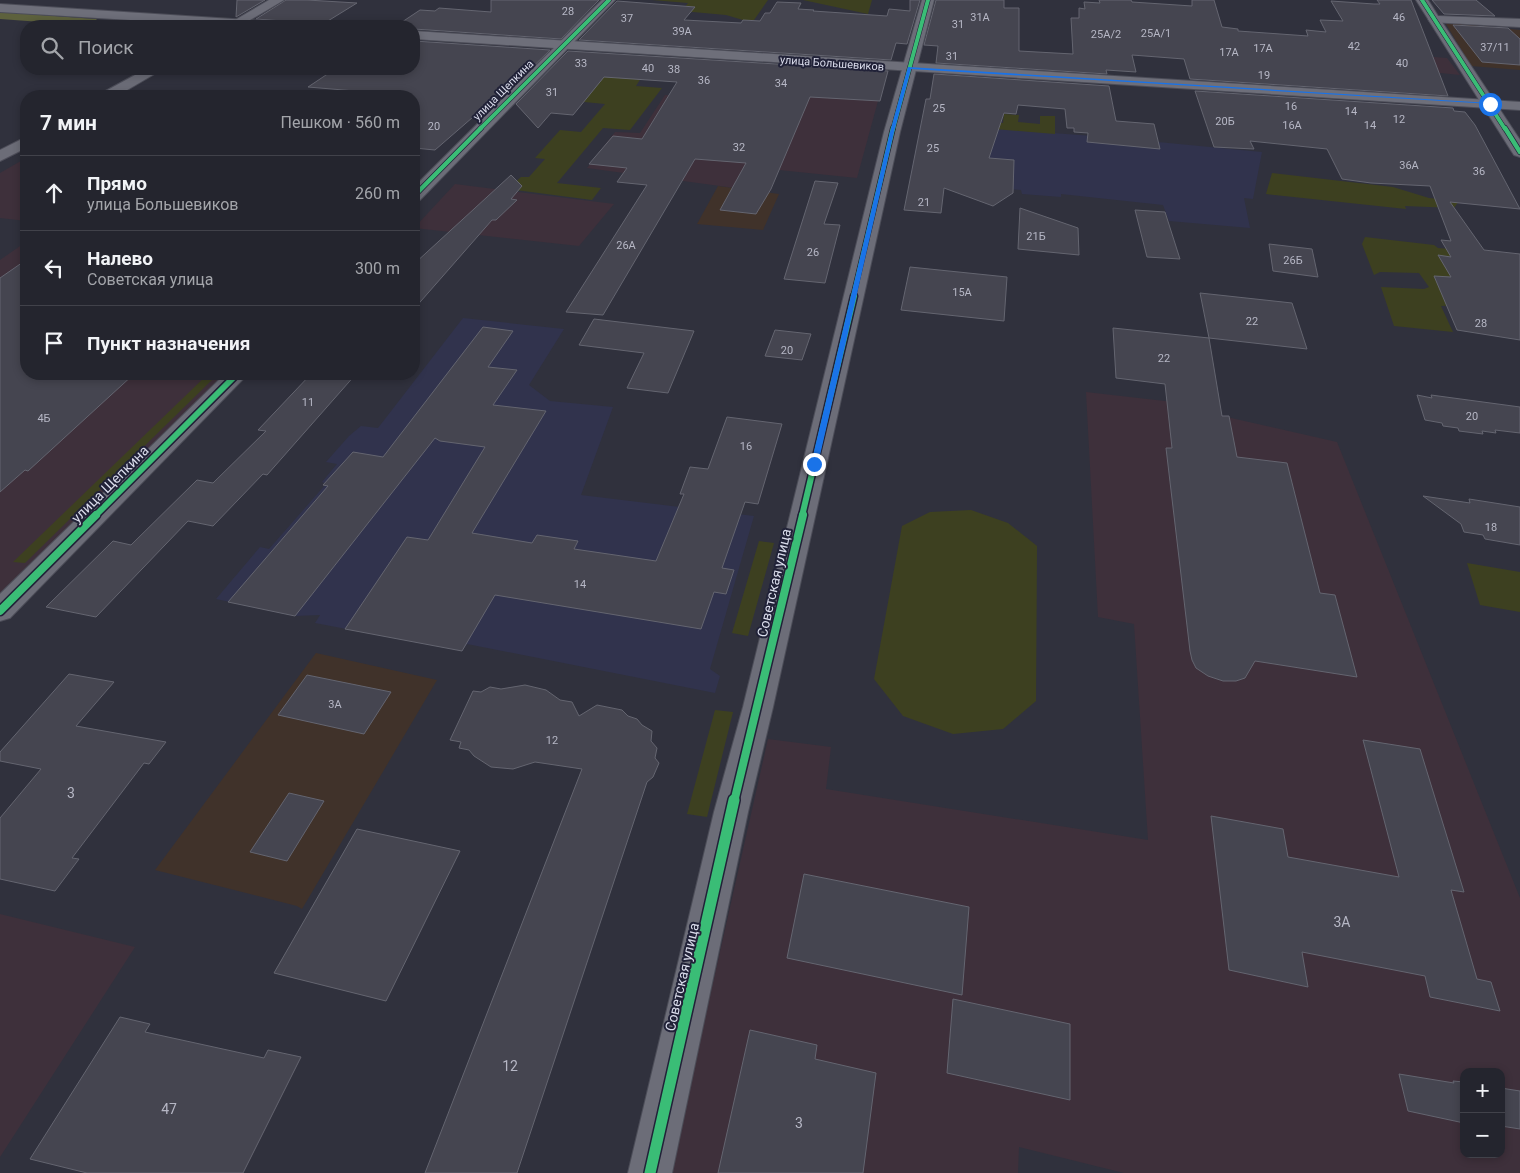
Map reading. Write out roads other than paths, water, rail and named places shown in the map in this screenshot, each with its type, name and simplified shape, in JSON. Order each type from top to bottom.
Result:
[{"type":"main road","points":[[0,8],[165,20]]},
{"type":"main road","name":"улица Большевиков","points":[[420,35],[1520,106]]},
{"type":"street","points":[[243,20],[278,0]]},
{"type":"street","name":"улица Щепкина","points":[[420,190],[609,0]]},
{"type":"street","name":"Советская улица","points":[[650,1173],[731,812],[758,707],[892,132],[928,0]]},
{"type":"street","points":[[1422,0],[1520,152]]},
{"type":"street","points":[[1434,19],[1520,23]]},
{"type":"street","points":[[118,90],[145,75]]},
{"type":"street","points":[[0,156],[20,145]]},
{"type":"street","name":"улица Щепкина","points":[[0,611],[231,380]]}]
